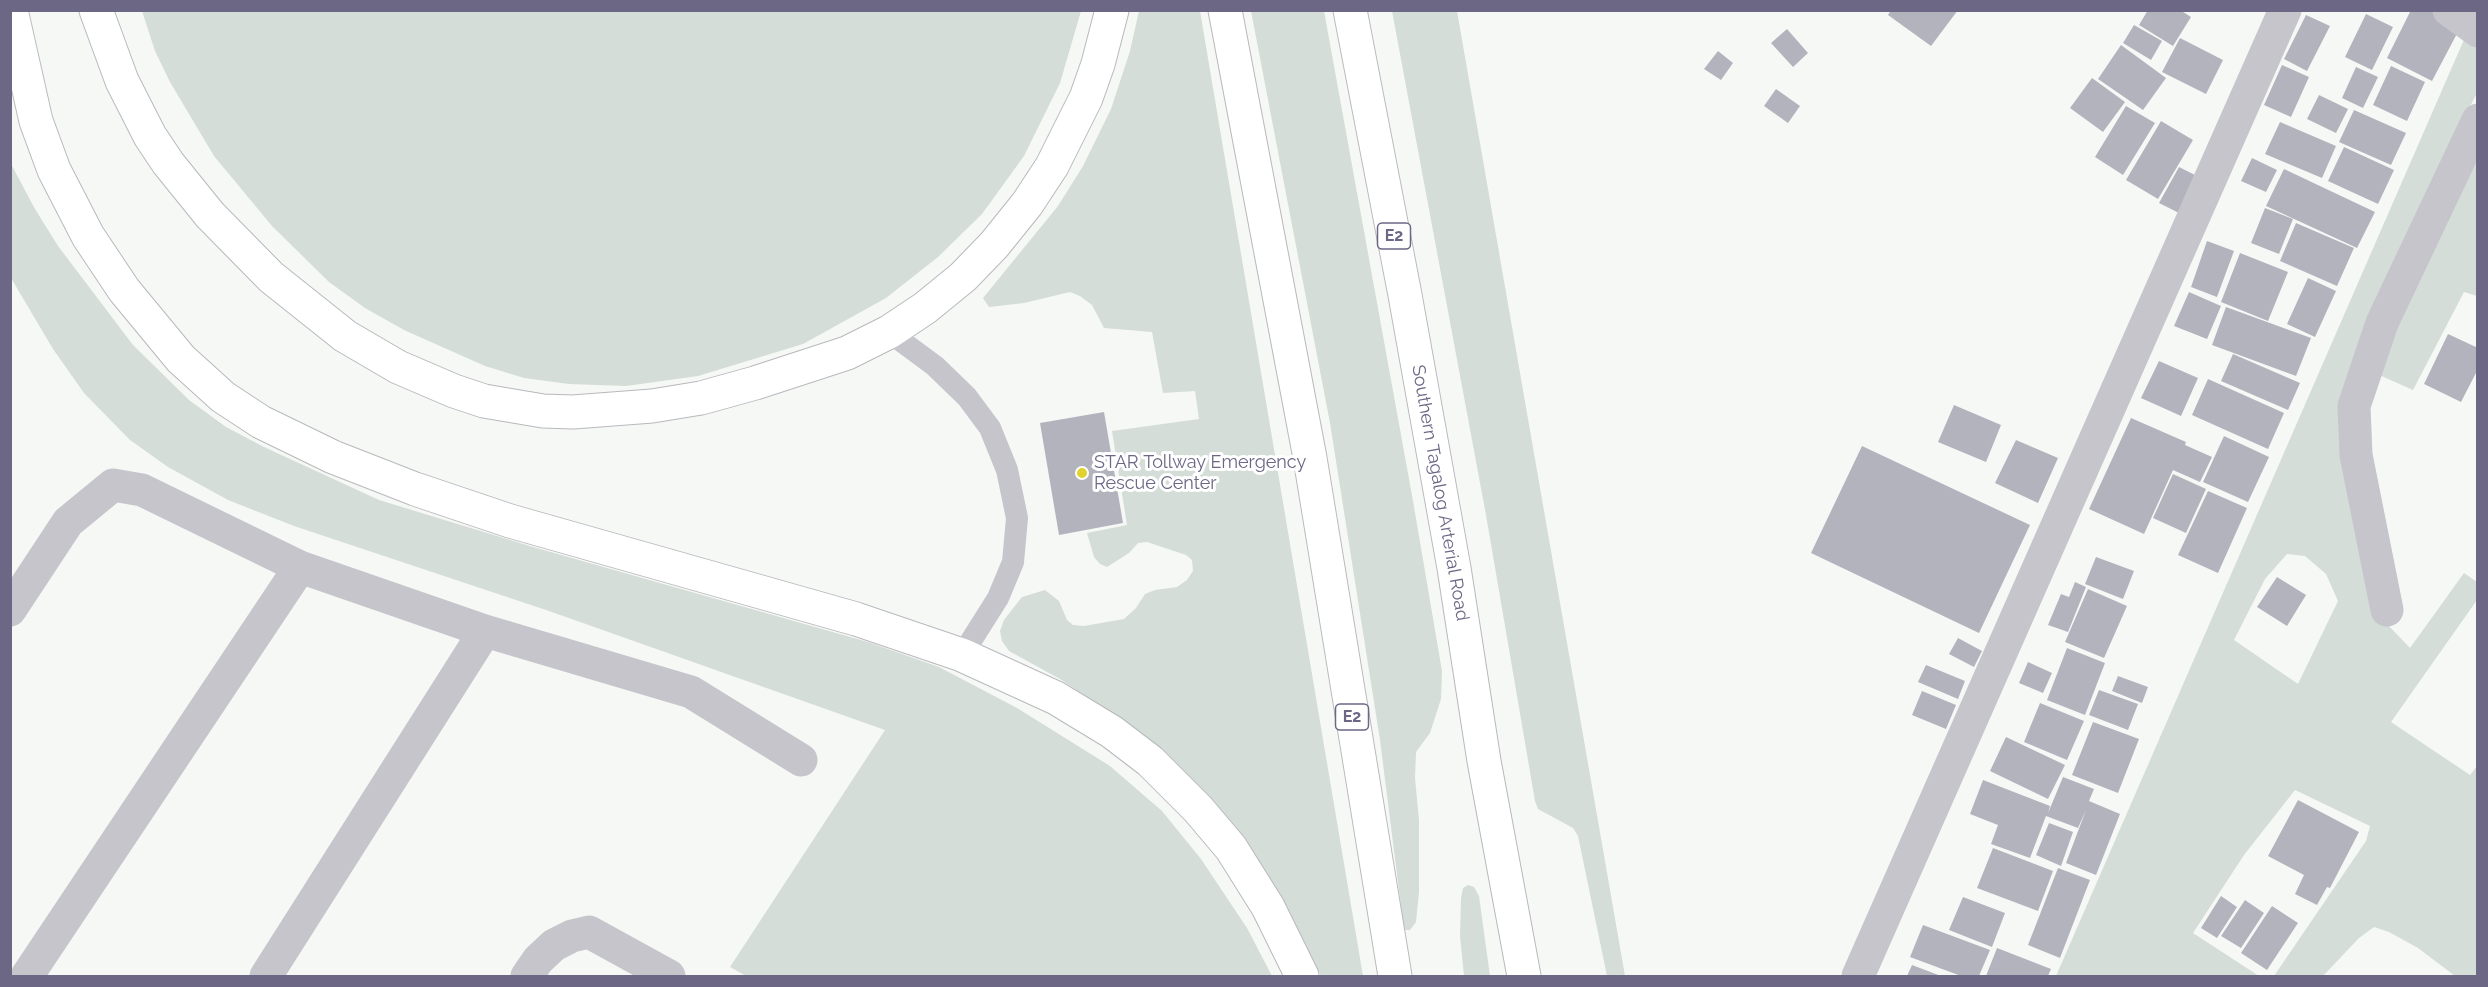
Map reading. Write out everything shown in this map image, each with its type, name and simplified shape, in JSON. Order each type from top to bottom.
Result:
[{"type":"highway","points":[[11,10],[36,121],[54,170],[88,237],[124,290],[181,359],[223,397],[261,422],[333,457],[415,489],[510,521],[856,619],[962,655],[1056,698],[1112,732],[1150,761],[1198,809],[1231,848],[1268,907],[1302,976]]},
{"type":"highway","points":[[96,10],[110,52],[136,112],[168,163],[210,215],[271,277],[345,336],[398,367],[454,391],[494,403],[543,411],[573,412],[652,406],[701,398],[801,370],[847,353],[890,332],[926,308],[963,277],[994,244],[1027,204],[1052,166],[1082,107],[1098,64],[1112,10]]},
{"type":"highway","name":"E2","points":[[1225,10],[1310,458],[1395,976]]},
{"type":"highway","name":"Southern Tagalog Arterial Road","points":[[1350,10],[1405,295],[1452,557],[1484,761],[1524,976]]},
{"type":"street","points":[[1858,976],[2285,10]]},
{"type":"street","points":[[2449,10],[2478,31]]},
{"type":"street","points":[[2387,610],[2356,455],[2354,406],[2382,323],[2478,120]]},
{"type":"street","points":[[10,610],[68,522],[112,485],[142,490],[300,567],[485,631],[691,692],[801,760]]},
{"type":"street","points":[[27,976],[300,567]]},
{"type":"street","points":[[266,976],[485,631]]},
{"type":"street","points":[[527,976],[538,960],[554,945],[572,936],[589,932],[669,976]]},
{"type":"lane","points":[[890,332],[935,366],[967,397],[990,428],[1007,470],[1017,518],[1013,562],[998,598],[962,655]]},
{"type":"shaded area","points":[[142,11],[1081,11],[1060,83],[1024,156],[982,214],[938,257],[886,298],[803,344],[698,376],[626,386],[569,384],[524,378],[485,366],[404,330],[365,308],[329,282],[272,226],[214,156],[170,82],[155,51]]},
{"type":"shaded area","points":[[1139,11],[1200,11],[1363,976],[1321,976],[1282,898],[1246,845],[1189,777],[1101,706],[1060,679],[1009,651],[1002,641],[1000,631],[1004,620],[1022,597],[1045,590],[1059,601],[1067,620],[1073,625],[1084,626],[1124,619],[1136,608],[1145,594],[1177,587],[1187,580],[1193,571],[1192,560],[1186,555],[1147,542],[1138,543],[1129,553],[1107,567],[1100,564],[1094,557],[1087,533],[1127,525],[1112,431],[1199,419],[1195,391],[1163,393],[1152,332],[1104,328],[1092,305],[1070,292],[1024,303],[989,307],[983,298],[1058,206],[1083,166],[1111,109],[1130,51]]},
{"type":"shaded area","points":[[1251,11],[1324,11],[1413,501],[1442,671],[1441,699],[1430,733],[1416,752],[1419,892],[1416,922],[1410,930],[1404,930],[1380,740],[1330,423]]},
{"type":"shaded area","points":[[1392,11],[1457,11],[1625,976],[1607,976],[1578,836],[1573,828],[1538,809],[1535,801],[1486,515]]},
{"type":"shaded area","points":[[2466,35],[2477,44],[2477,93],[2439,167],[2357,360],[2386,623],[2410,648],[2464,573],[2477,582],[2477,600],[2391,722],[2470,775],[2477,766],[2477,976],[2455,976],[2418,948],[2389,932],[2374,927],[2359,938],[2323,976],[2274,976],[2366,841],[2370,826],[2295,790],[2244,855],[2193,933],[2259,976],[2056,976]],"holes":[[[2287,554],[2305,556],[2326,574],[2338,601],[2298,684],[2234,640],[2265,579]]]},
{"type":"shaded area","points":[[2477,144],[2477,296],[2464,292],[2413,390],[2377,374]]},
{"type":"shaded area","points":[[10,162],[58,246],[133,345],[189,400],[226,427],[379,500],[533,547],[868,642],[939,667],[1017,708],[1110,766],[1162,811],[1201,859],[1247,928],[1272,976],[746,976],[730,967],[885,730],[549,611],[294,526],[228,500],[168,467],[130,440],[84,393],[53,349],[11,278]]},
{"type":"shaded area","points":[[1468,885],[1474,887],[1479,896],[1490,976],[1464,976],[1460,936],[1461,898],[1463,888]]},
{"type":"building","points":[[1891,10],[1958,10],[1931,46],[1888,15]]},
{"type":"building","points":[[2148,10],[2180,10],[2191,17],[2173,46],[2139,25]]},
{"type":"building","points":[[2411,10],[2431,10],[2461,26],[2432,81],[2387,58]]},
{"type":"building","points":[[2366,14],[2393,27],[2372,70],[2345,57]]},
{"type":"building","points":[[2306,15],[2330,26],[2307,71],[2284,59]]},
{"type":"building","points":[[2134,25],[2162,41],[2151,60],[2123,43]]},
{"type":"building","points":[[1787,29],[1808,53],[1793,67],[1771,43]]},
{"type":"building","points":[[2180,38],[2223,60],[2206,94],[2162,72]]},
{"type":"building","points":[[2121,45],[2166,78],[2143,110],[2098,79]]},
{"type":"building","points":[[1718,51],[1733,63],[1721,80],[1704,69]]},
{"type":"building","points":[[2282,65],[2309,77],[2291,117],[2264,105]]},
{"type":"building","points":[[2391,66],[2425,82],[2407,121],[2373,105]]},
{"type":"building","points":[[2356,67],[2378,77],[2363,108],[2342,98]]},
{"type":"building","points":[[2092,78],[2125,102],[2103,132],[2070,108]]},
{"type":"building","points":[[1776,89],[1800,106],[1788,123],[1764,106]]},
{"type":"building","points":[[2319,95],[2348,109],[2336,133],[2307,119]]},
{"type":"building","points":[[2126,106],[2155,123],[2123,175],[2095,157]]},
{"type":"building","points":[[2354,110],[2406,133],[2391,165],[2339,142]]},
{"type":"building","points":[[2161,121],[2193,140],[2158,199],[2126,180]]},
{"type":"building","points":[[2280,122],[2336,146],[2322,178],[2265,154]]},
{"type":"building","points":[[2344,147],[2394,170],[2378,204],[2328,181]]},
{"type":"building","points":[[2252,158],[2277,170],[2266,192],[2241,181]]},
{"type":"building","points":[[2179,167],[2199,177],[2179,213],[2159,203]]},
{"type":"building","points":[[2284,169],[2375,212],[2357,248],[2266,206]]},
{"type":"building","points":[[2265,208],[2293,219],[2279,254],[2251,243]]},
{"type":"building","points":[[2296,223],[2354,248],[2337,286],[2280,261]]},
{"type":"building","points":[[2207,241],[2234,251],[2217,297],[2191,287]]},
{"type":"building","points":[[2240,253],[2288,272],[2268,321],[2221,302]]},
{"type":"building","points":[[2308,278],[2336,291],[2315,337],[2287,324]]},
{"type":"building","points":[[2189,292],[2221,306],[2207,339],[2174,326]]},
{"type":"building","points":[[2226,307],[2311,338],[2296,376],[2212,345]]},
{"type":"building","points":[[2448,334],[2478,348],[2478,369],[2461,402],[2424,384]]},
{"type":"building","points":[[2233,354],[2300,383],[2288,410],[2221,381]]},
{"type":"building","points":[[2159,361],[2198,378],[2181,416],[2141,398]]},
{"type":"building","points":[[2208,379],[2284,413],[2268,449],[2192,415]]},
{"type":"building","points":[[1954,405],[2001,425],[1986,462],[1938,442]]},
{"type":"building","name":"STAR Tollway Emergency Rescue Center","points":[[1104,412],[1123,523],[1059,535],[1040,423]]},
{"type":"building","points":[[2131,418],[2186,442],[2185,445],[2212,457],[2200,482],[2173,470],[2144,534],[2089,509]]},
{"type":"building","points":[[2224,436],[2269,457],[2248,502],[2203,482]]},
{"type":"building","points":[[2016,440],[2058,458],[2038,503],[1995,483]]},
{"type":"building","points":[[1862,446],[2030,525],[1979,633],[1811,553]]},
{"type":"building","points":[[2173,474],[2206,489],[2186,533],[2153,518]]},
{"type":"building","points":[[2208,491],[2247,508],[2218,573],[2178,555]]},
{"type":"building","points":[[2096,557],[2134,571],[2123,599],[2085,584]]},
{"type":"building","points":[[2277,577],[2306,595],[2287,626],[2257,607]]},
{"type":"building","points":[[2075,582],[2086,587],[2068,632],[2048,625],[2061,594],[2069,597]]},
{"type":"building","points":[[2088,589],[2127,606],[2104,658],[2065,642]]},
{"type":"building","points":[[1958,638],[1982,651],[1974,667],[1949,654]]},
{"type":"building","points":[[2067,648],[2105,663],[2085,715],[2047,700]]},
{"type":"building","points":[[2028,662],[2052,673],[2043,693],[2019,683]]},
{"type":"building","points":[[1926,665],[1965,681],[1958,699],[1918,682]]},
{"type":"building","points":[[2118,676],[2148,687],[2142,703],[2112,691]]},
{"type":"building","points":[[2099,690],[2138,704],[2128,730],[2089,715]]},
{"type":"building","points":[[1922,691],[1956,705],[1946,729],[1912,715]]},
{"type":"building","points":[[2040,703],[2084,721],[2067,760],[2024,742]]},
{"type":"building","points":[[2093,722],[2139,739],[2118,793],[2072,775]]},
{"type":"building","points":[[2006,737],[2065,765],[2048,799],[1990,771]]},
{"type":"building","points":[[2063,777],[2094,789],[2089,801],[2120,814],[2096,875],[2066,863],[2086,810],[2078,828],[2046,816],[2030,858],[1991,844],[1998,825],[1970,814],[1983,780],[2050,806],[2048,813]]},
{"type":"building","points":[[2298,800],[2359,832],[2330,888],[2327,887],[2317,905],[2295,894],[2304,875],[2268,856]]},
{"type":"building","points":[[2049,823],[2073,832],[2061,866],[2036,855]]},
{"type":"building","points":[[1993,848],[2053,871],[2038,911],[1977,888]]},
{"type":"building","points":[[2058,868],[2090,880],[2060,958],[2028,945]]},
{"type":"building","points":[[2221,896],[2237,907],[2217,938],[2201,928]]},
{"type":"building","points":[[1963,897],[2005,913],[1992,947],[1949,930]]},
{"type":"building","points":[[2245,900],[2264,913],[2241,948],[2221,936]]},
{"type":"building","points":[[2272,906],[2298,923],[2267,970],[2241,953]]},
{"type":"building","points":[[1923,925],[1990,950],[1979,976],[1961,976],[1910,957]]},
{"type":"building","points":[[1997,948],[2051,969],[2048,976],[1986,976]]},
{"type":"building","points":[[1912,965],[1941,976],[1907,976]]},
{"type":"place","name":"STAR Tollway Emergency Rescue Center","points":[[1082,473]]}]
